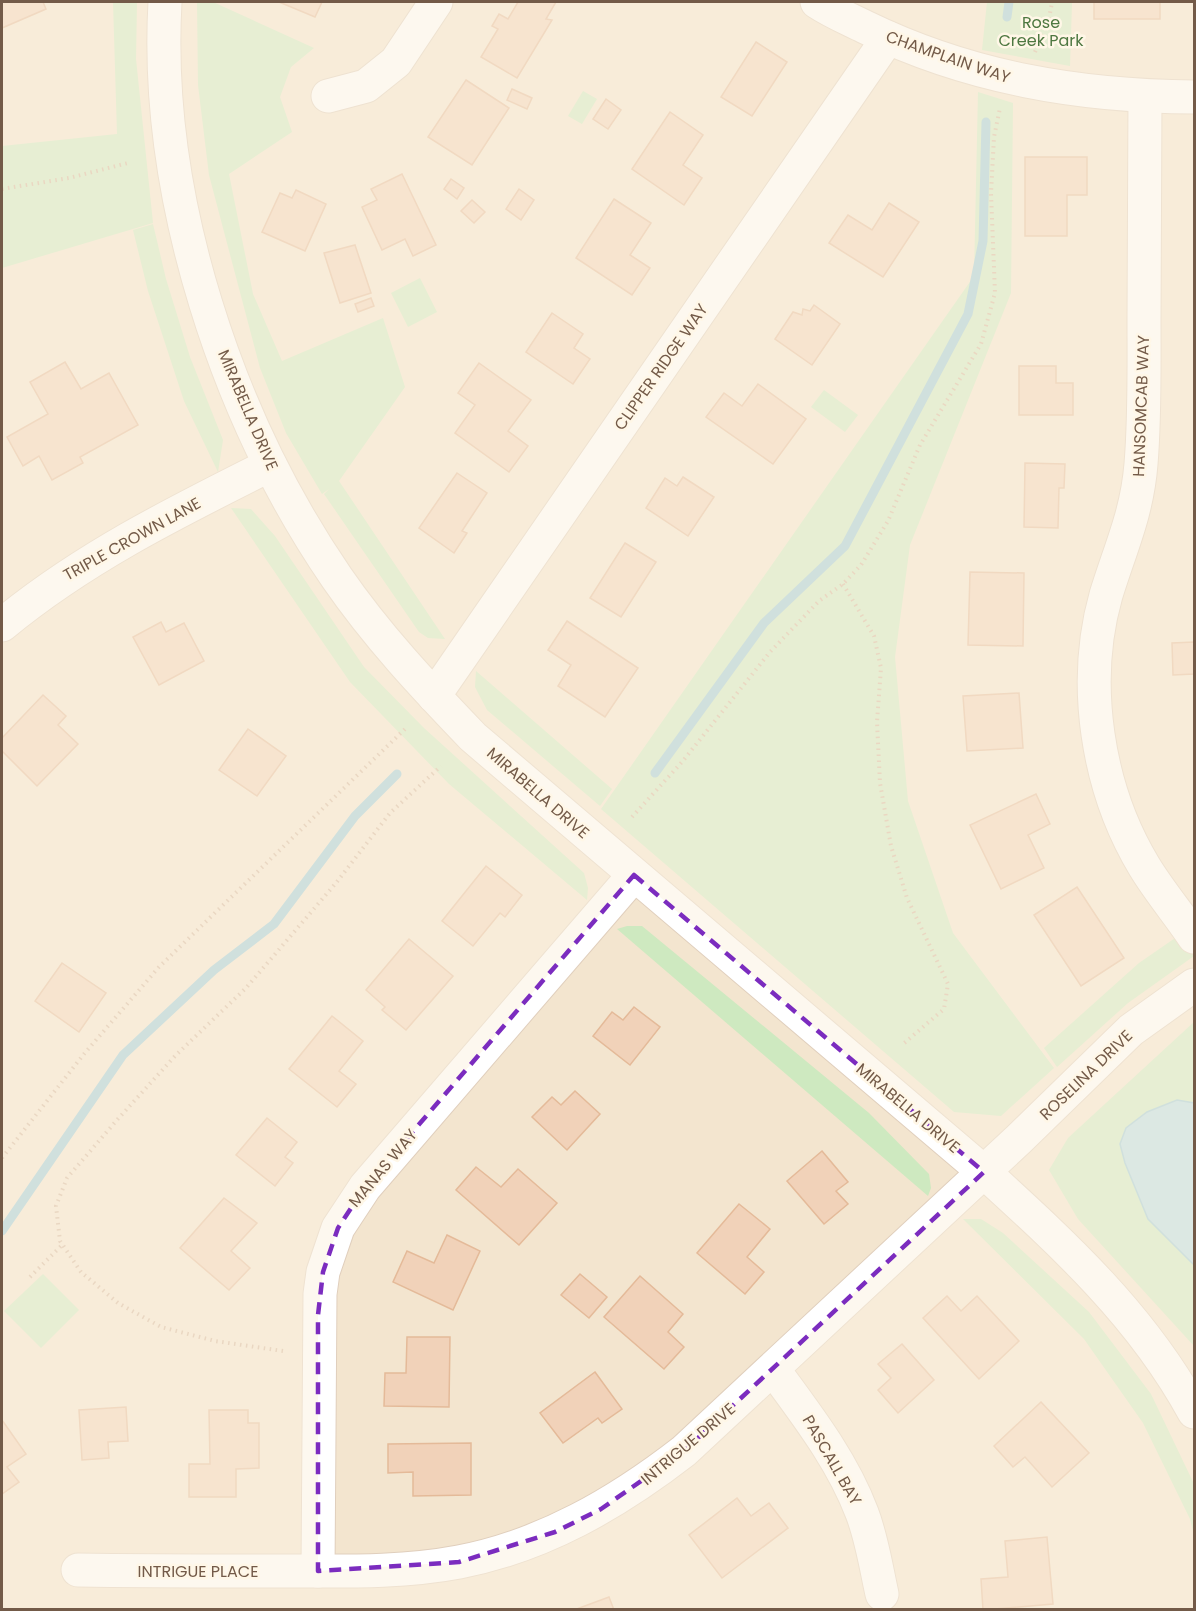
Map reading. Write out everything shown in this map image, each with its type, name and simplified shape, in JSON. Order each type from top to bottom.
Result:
[{"type":"street","name":"MIRABELLA DRIVE","points":[[165,2],[169,112],[183,210],[197,275],[227,369],[270,465],[337,578],[398,658],[473,737],[984,1172],[1060,1240],[1125,1310],[1156,1351],[1194,1412]]},
{"type":"street","points":[[328,96],[366,86],[396,62],[436,2]]},
{"type":"street","name":"CHAMPLAIN WAY","points":[[817,2],[888,38],[953,63],[1018,81],[1145,97],[1194,97]]},
{"type":"street","name":"CLIPPER RIDGE WAY","points":[[434,696],[888,38]]},
{"type":"street","name":"HANSOMCAB WAY","points":[[1145,97],[1144,430],[1132,522],[1106,596],[1098,640],[1094,685],[1096,721],[1101,757],[1119,813],[1144,866],[1194,937]]},
{"type":"street","name":"TRIPLE CROWN LANE","points":[[2,625],[65,575],[100,553],[270,465]]},
{"type":"street","name":"MANAS WAY","points":[[318,1571],[318,1315],[323,1272],[338,1228],[365,1187],[634,875]]},
{"type":"street","name":"ROSELINA DRIVE","points":[[984,1172],[1131,1030],[1194,985]]},
{"type":"street","name":"INTRIGUE DRIVE","points":[[318,1571],[395,1569],[459,1562],[555,1532],[601,1509],[645,1482],[684,1451],[984,1172]]},
{"type":"street","name":"PASCALL BAY","points":[[773,1369],[830,1450],[856,1500],[865,1522],[882,1594]]},
{"type":"street","name":"INTRIGUE PLACE","points":[[78,1570],[318,1571]]},
{"type":"path","points":[[1032,61],[1049,19],[1052,2]]},
{"type":"path","points":[[632,817],[682,762],[770,652],[819,601],[843,584],[861,565],[888,521],[920,445],[981,344],[995,292],[991,193],[994,137],[1000,108]]},
{"type":"path","points":[[2,189],[69,178],[128,163]]},
{"type":"path","points":[[843,584],[874,636],[881,668],[877,723],[880,783],[891,846],[907,898],[948,984],[944,1010],[902,1046]]},
{"type":"path","points":[[2,1158],[84,1054],[159,967],[405,729]]},
{"type":"path","points":[[283,1351],[215,1341],[162,1327],[118,1303],[81,1272],[62,1245],[56,1206],[67,1178],[175,1056],[246,988],[336,882],[390,813],[441,766]]},
{"type":"path","points":[[30,1277],[62,1245]]},
{"type":"highlighted area","points":[[634,875],[984,1172],[684,1451],[601,1509],[555,1532],[459,1562],[318,1571],[318,1315],[323,1272],[338,1228],[365,1187]]},
{"type":"shaded area","points":[[2,2],[1194,2],[1194,1609],[2,1609]]},
{"type":"green space","points":[[113,2],[137,2],[136,59],[153,223],[2,268],[2,146],[117,134]]},
{"type":"green space","points":[[197,2],[213,2],[314,48],[291,67],[280,97],[292,132],[229,174],[253,294],[282,361],[383,318],[405,387],[339,481],[445,639],[428,638],[419,632],[324,494],[329,489],[322,494],[286,433],[260,368],[209,175],[198,85]]},
{"type":"green space","name":"Rose Creek Park","points":[[987,2],[1072,2],[1070,66],[982,50]]},
{"type":"green space","points":[[583,91],[597,99],[582,124],[568,116]]},
{"type":"green space","points":[[978,92],[1013,103],[1011,293],[910,545],[895,657],[908,801],[953,933],[1054,1068],[1001,1116],[954,1112],[601,809],[974,276]]},
{"type":"green space","points":[[153,224],[166,279],[190,357],[223,440],[218,472],[184,401],[148,291],[133,230]]},
{"type":"green space","points":[[420,278],[437,312],[408,327],[391,293]]},
{"type":"green space","points":[[824,390],[858,415],[845,432],[811,407]]},
{"type":"green space","points":[[231,508],[251,509],[275,536],[364,667],[424,728],[584,873],[588,888],[587,900],[449,784],[350,682]]},
{"type":"green space","points":[[476,671],[612,789],[600,806],[487,710],[475,687]]},
{"type":"green space","points":[[1194,925],[1194,956],[1128,1003],[1057,1067],[1044,1048],[1139,963]]},
{"type":"green space","points":[[642,926],[869,1113],[929,1174],[931,1188],[928,1196],[617,929]]},
{"type":"green space","points":[[1194,1022],[1194,1346],[1078,1219],[1049,1170],[1068,1138]]},
{"type":"green space","points":[[963,1219],[981,1219],[1003,1233],[1089,1312],[1151,1394],[1194,1484],[1194,1535],[1190,1519],[1143,1423],[1084,1339]]},
{"type":"green space","points":[[43,1274],[79,1310],[41,1348],[4,1311]]},
{"type":"water","points":[[1177,1100],[1194,1103],[1194,1265],[1148,1219],[1125,1163],[1120,1144],[1126,1128],[1147,1112]]},
{"type":"building","points":[[2,2],[43,2],[46,9],[2,28]]},
{"type":"building","points":[[279,2],[322,2],[315,17]]},
{"type":"building","points":[[518,2],[556,2],[546,19],[552,20],[517,78],[481,57],[498,29],[492,26],[499,14],[508,19]]},
{"type":"building","points":[[1094,2],[1160,2],[1160,19],[1094,19]]},
{"type":"building","points":[[756,42],[787,62],[752,116],[721,97]]},
{"type":"building","points":[[466,80],[509,108],[472,165],[428,137]]},
{"type":"building","points":[[512,89],[532,98],[527,109],[507,100]]},
{"type":"building","points":[[606,99],[621,110],[608,129],[593,119]]},
{"type":"building","points":[[670,112],[703,135],[683,165],[702,178],[684,205],[632,169]]},
{"type":"building","points":[[1025,157],[1087,157],[1087,195],[1067,195],[1067,236],[1025,236]]},
{"type":"building","points":[[402,174],[436,245],[413,256],[405,239],[382,250],[362,207],[377,200],[371,189]]},
{"type":"building","points":[[451,179],[464,188],[457,199],[444,189]]},
{"type":"building","points":[[519,189],[534,200],[521,220],[506,209]]},
{"type":"building","points":[[296,190],[326,204],[305,251],[262,232],[280,193],[292,198]]},
{"type":"building","points":[[614,199],[651,223],[630,255],[650,268],[632,295],[576,258]]},
{"type":"building","points":[[472,200],[485,212],[474,223],[461,211]]},
{"type":"building","points":[[889,203],[919,222],[883,277],[829,243],[848,215],[872,230]]},
{"type":"building","points":[[355,245],[371,293],[340,303],[324,253]]},
{"type":"building","points":[[371,298],[374,306],[358,312],[355,304]]},
{"type":"building","points":[[814,305],[840,324],[812,365],[775,339],[793,312],[802,315],[803,309],[810,311]]},
{"type":"building","points":[[552,313],[583,334],[574,348],[590,359],[573,384],[526,352]]},
{"type":"building","points":[[65,362],[81,389],[109,373],[138,425],[80,457],[83,463],[52,480],[39,456],[23,466],[7,437],[48,414],[30,382]]},
{"type":"building","points":[[479,363],[531,400],[508,431],[528,446],[509,472],[455,433],[475,405],[458,393]]},
{"type":"building","points":[[1019,366],[1056,366],[1056,383],[1073,383],[1073,415],[1019,415]]},
{"type":"building","points":[[758,384],[806,419],[773,464],[706,417],[724,393],[742,406]]},
{"type":"building","points":[[1025,463],[1065,464],[1064,488],[1059,488],[1058,528],[1024,527]]},
{"type":"building","points":[[457,473],[487,493],[462,531],[467,533],[454,553],[419,528]]},
{"type":"building","points":[[683,477],[714,497],[688,536],[646,508],[665,478],[677,486]]},
{"type":"building","points":[[625,543],[656,562],[621,617],[590,598]]},
{"type":"building","points":[[970,572],[1024,573],[1023,646],[968,645]]},
{"type":"building","points":[[567,621],[638,668],[605,717],[558,686],[571,665],[548,650]]},
{"type":"building","points":[[161,622],[166,632],[184,623],[204,661],[159,685],[133,637]]},
{"type":"building","points":[[1194,642],[1194,674],[1173,675],[1172,643]]},
{"type":"building","points":[[1019,693],[1023,748],[967,751],[963,696]]},
{"type":"building","points":[[43,695],[66,716],[58,725],[78,744],[37,786],[2,751],[2,738]]},
{"type":"building","points":[[248,729],[286,756],[257,796],[219,770]]},
{"type":"building","points":[[1036,794],[1050,824],[1028,835],[1044,868],[1001,889],[970,825]]},
{"type":"building","points":[[486,866],[522,895],[505,917],[500,913],[473,946],[442,921]]},
{"type":"building","points":[[1077,887],[1124,958],[1081,986],[1034,915]]},
{"type":"building","points":[[409,939],[453,976],[406,1030],[382,1010],[385,1007],[366,990]]},
{"type":"building","points":[[62,963],[106,993],[79,1032],[35,1001]]},
{"type":"building","points":[[634,1007],[660,1027],[630,1065],[593,1036],[612,1012],[623,1020]]},
{"type":"building","points":[[332,1016],[363,1041],[339,1071],[356,1084],[337,1107],[289,1069]]},
{"type":"building","points":[[575,1091],[600,1114],[567,1150],[532,1117],[552,1097],[561,1105]]},
{"type":"building","points":[[267,1118],[297,1142],[285,1157],[293,1163],[275,1186],[236,1155]]},
{"type":"building","points":[[822,1151],[848,1182],[836,1191],[848,1204],[824,1224],[787,1181]]},
{"type":"building","points":[[476,1167],[501,1187],[518,1169],[557,1203],[519,1245],[456,1190]]},
{"type":"building","points":[[224,1198],[257,1223],[231,1251],[250,1268],[229,1290],[180,1248]]},
{"type":"building","points":[[739,1204],[770,1229],[747,1257],[764,1272],[745,1294],[697,1253]]},
{"type":"building","points":[[447,1235],[480,1251],[453,1310],[393,1282],[407,1251],[434,1263]]},
{"type":"building","points":[[580,1274],[607,1297],[589,1318],[561,1295]]},
{"type":"building","points":[[640,1276],[683,1314],[668,1332],[684,1347],[664,1369],[604,1317]]},
{"type":"building","points":[[947,1296],[961,1311],[977,1296],[1019,1341],[979,1379],[923,1318]]},
{"type":"building","points":[[407,1337],[450,1337],[449,1407],[384,1406],[385,1373],[406,1373]]},
{"type":"building","points":[[902,1344],[934,1380],[898,1413],[878,1390],[891,1378],[878,1364]]},
{"type":"building","points":[[595,1372],[622,1409],[602,1423],[598,1418],[563,1443],[540,1413]]},
{"type":"building","points":[[1041,1402],[1089,1453],[1052,1487],[1025,1457],[1013,1467],[994,1446]]},
{"type":"building","points":[[126,1407],[128,1441],[108,1442],[109,1458],[82,1460],[79,1410]]},
{"type":"building","points":[[209,1410],[248,1410],[248,1423],[259,1423],[259,1468],[236,1469],[236,1497],[189,1497],[189,1464],[210,1464]]},
{"type":"building","points":[[2,1420],[26,1454],[7,1467],[19,1482],[2,1494]]},
{"type":"building","points":[[471,1443],[471,1495],[413,1496],[413,1472],[388,1473],[388,1444]]},
{"type":"building","points":[[737,1498],[751,1516],[769,1503],[788,1528],[722,1578],[689,1535]]},
{"type":"building","points":[[1047,1537],[1053,1604],[983,1610],[981,1579],[1008,1577],[1005,1541]]},
{"type":"building","points":[[609,1597],[614,1610],[574,1610]]},
{"type":"waterway","points":[[1007,17],[1009,2]]},
{"type":"waterway","points":[[655,773],[764,623],[845,546],[968,314],[983,241],[986,122]]},
{"type":"waterway","points":[[2,1231],[123,1055],[214,970],[274,924],[355,816],[397,774]]}]
